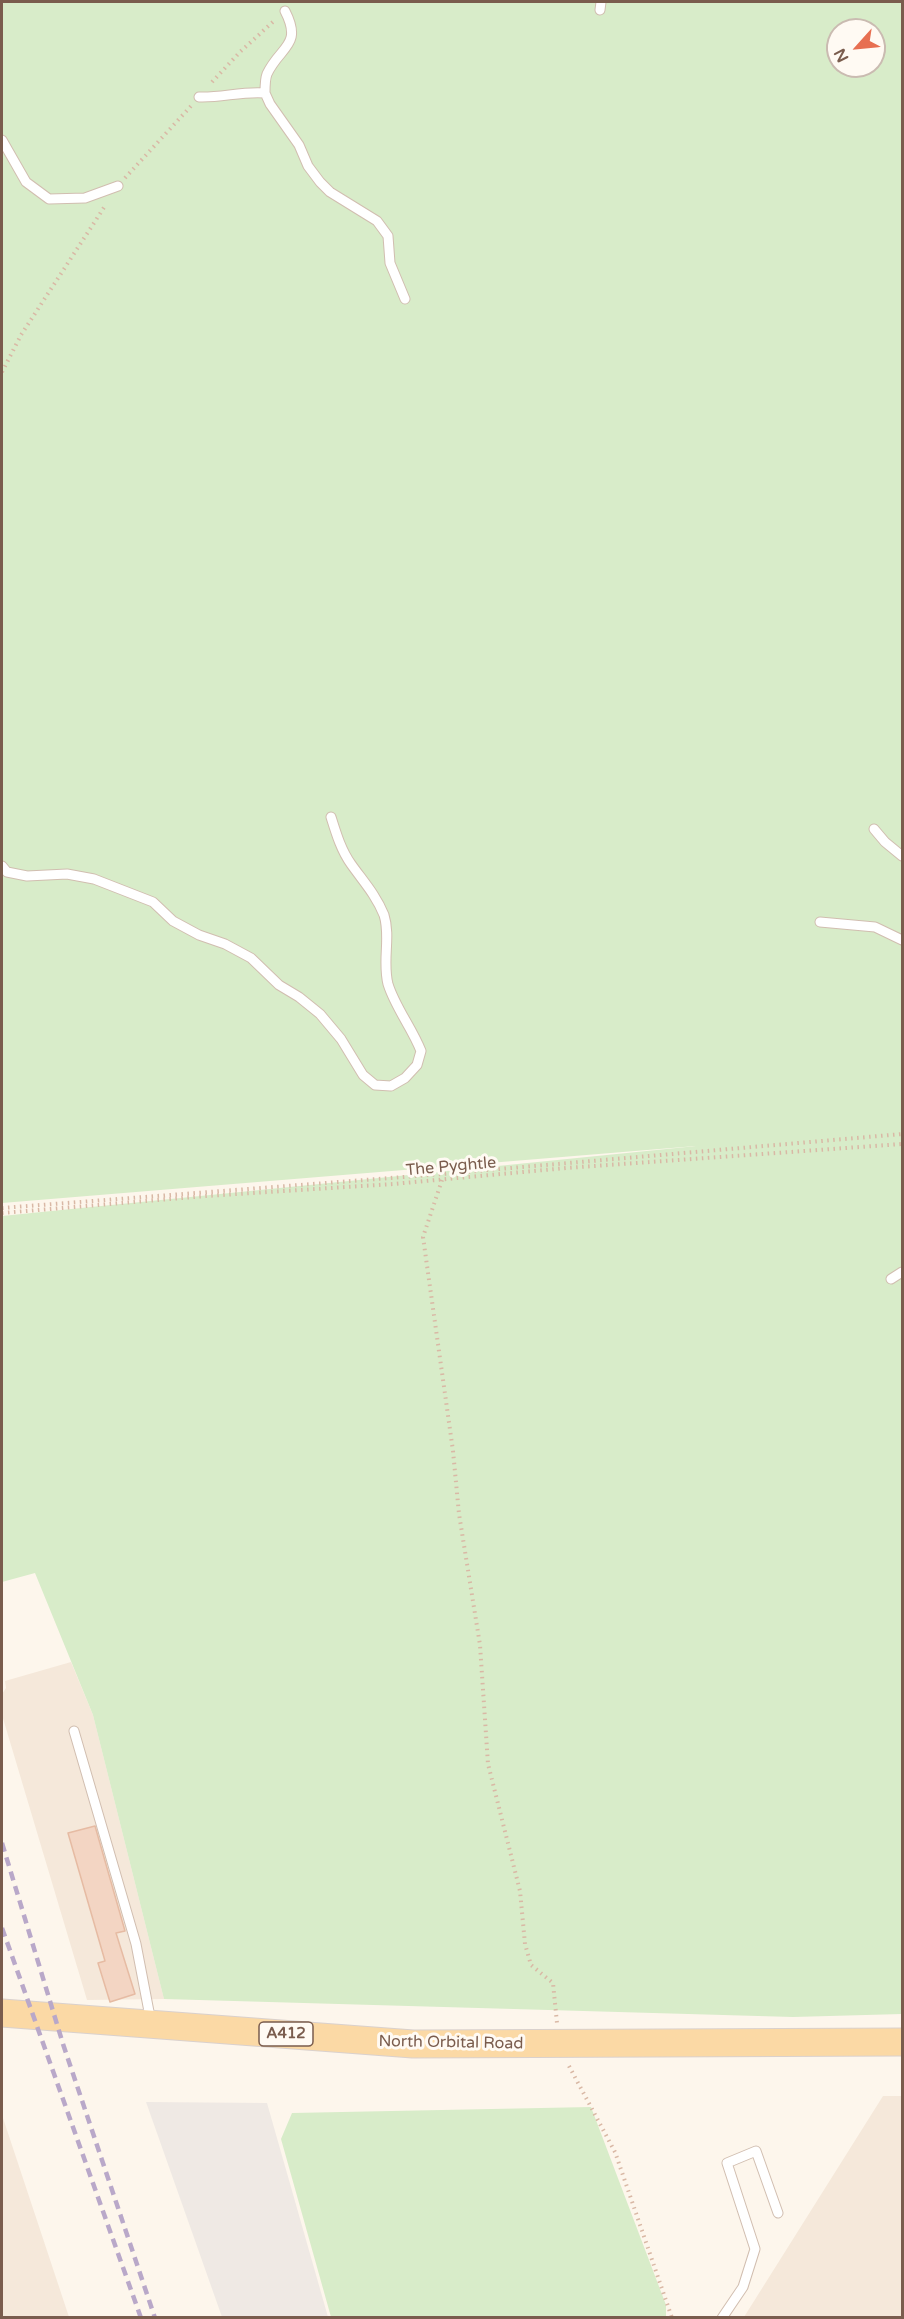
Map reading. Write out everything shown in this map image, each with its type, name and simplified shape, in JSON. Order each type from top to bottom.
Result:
[{"type":"main road","name":"North Orbital Road","points":[[2,2013],[413,2044],[903,2042]]},
{"type":"lane","points":[[285,10],[292,24],[292,39],[266,75],[265,93],[320,182],[330,192],[377,221],[388,236],[390,263],[405,299]]},
{"type":"lane","points":[[199,97],[216,98],[251,92],[265,93]]},
{"type":"lane","points":[[2,140],[26,182],[49,199],[85,198],[118,186]]},
{"type":"lane","points":[[2,866],[7,872],[27,876],[67,874],[94,879],[153,902],[173,921],[251,958],[279,985],[320,1014],[341,1040],[363,1075],[375,1085],[391,1086],[405,1078],[417,1065],[421,1051],[388,984],[387,933],[382,911],[368,885],[342,849],[331,817]]},
{"type":"lane","points":[[873,829],[903,856]]},
{"type":"lane","points":[[819,922],[875,927],[903,940]]},
{"type":"lane","points":[[891,1279],[903,1272]]},
{"type":"lane","points":[[74,1731],[136,1944],[151,2024]]},
{"type":"lane","points":[[722,2318],[743,2287],[755,2249],[727,2163],[756,2151],[778,2213]]},
{"type":"path","points":[[2,372],[21,335],[118,186],[240,52],[285,10]]},
{"type":"path","points":[[2,1208],[442,1174],[903,1134]]},
{"type":"path","name":"The Pyghtle","points":[[2,1213],[442,1180],[566,1168],[903,1144]]},
{"type":"path","points":[[442,1180],[423,1237],[453,1451],[459,1514],[480,1645],[488,1764],[520,1891],[525,1944],[531,1965],[553,1983],[557,2044],[615,2151],[672,2318]]},
{"type":"shaded area","points":[[71,1662],[93,1715],[164,1999],[87,2000],[2,1715],[2,1694],[6,1688],[5,1681]]},
{"type":"shaded area","points":[[883,2096],[902,2096],[902,2317],[744,2317]]},
{"type":"shaded area","points":[[146,2102],[267,2103],[328,2317],[222,2317]]},
{"type":"shaded area","points":[[2,2115],[69,2317],[2,2317]]},
{"type":"green space","points":[[2,2],[902,2],[902,2014],[793,2017],[164,1999],[93,1715],[35,1573],[2,1582],[2,1216],[696,1146],[2,1203]]},
{"type":"green space","points":[[591,2107],[666,2305],[666,2317],[331,2317],[281,2139],[292,2113]]},
{"type":"building","points":[[95,1826],[125,1931],[116,1933],[135,1994],[110,2002],[98,1963],[105,1961],[68,1833]]},
{"type":"railway","points":[[2,1843],[63,2044],[155,2318]]},
{"type":"railway","points":[[2,1928],[141,2318]]}]
